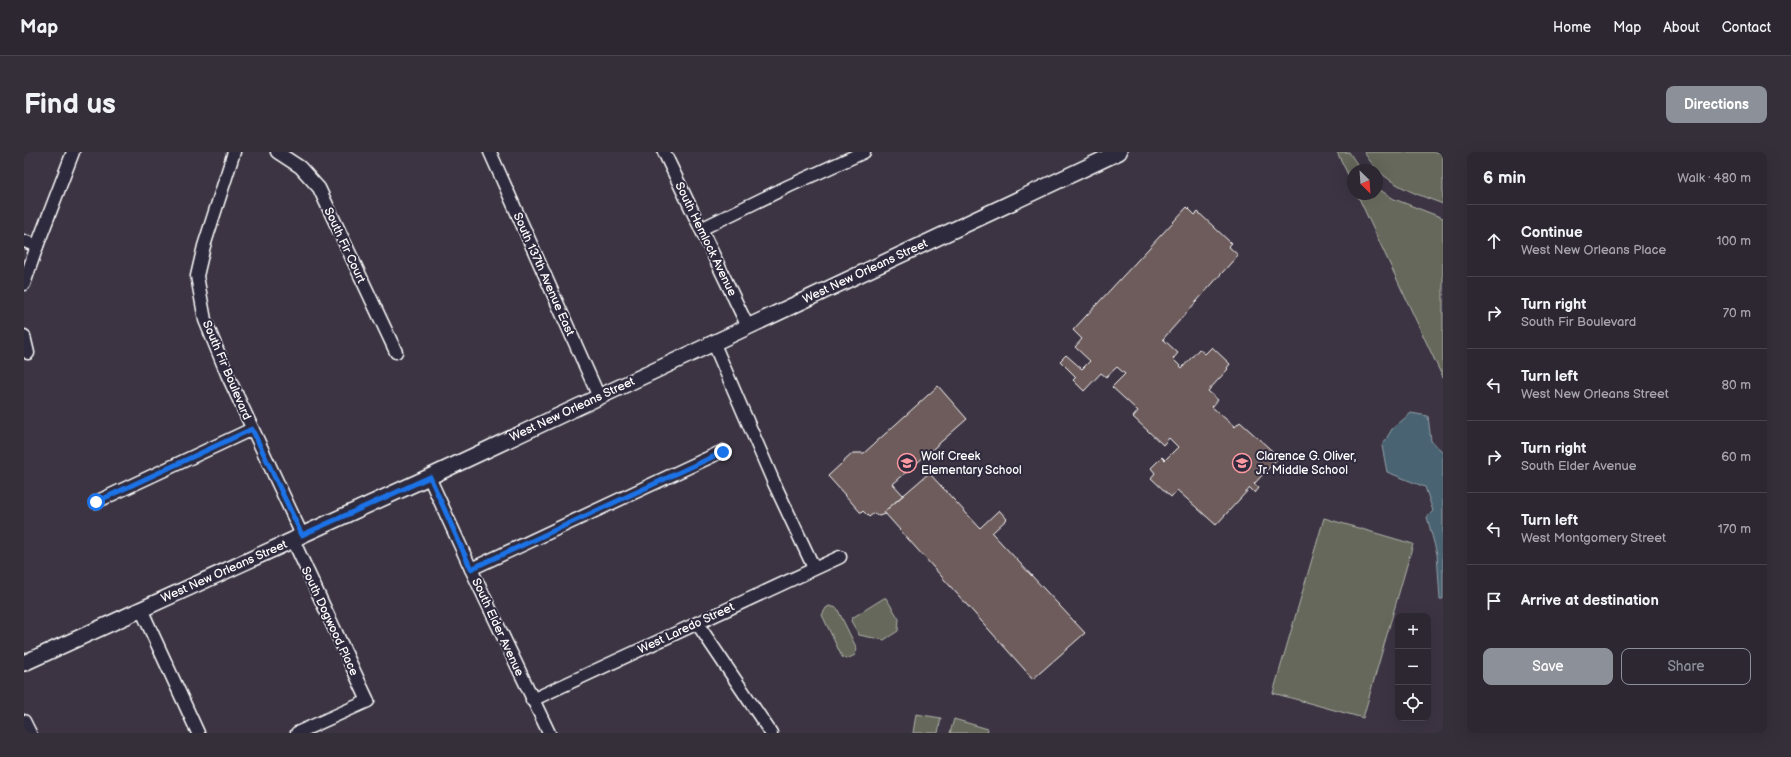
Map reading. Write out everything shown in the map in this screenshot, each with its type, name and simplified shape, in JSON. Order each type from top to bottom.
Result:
[{"type":"street","points":[[24,284],[73,152]]},
{"type":"street","name":"South Fir Boulevard","points":[[234,152],[204,246],[197,276],[205,320],[297,538]]},
{"type":"street","name":"South Fir Court","points":[[277,152],[300,167],[319,188],[396,352]]},
{"type":"street","name":"South 137th Avenue East","points":[[490,152],[599,397]]},
{"type":"street","name":"South Hemlock Avenue","points":[[664,152],[748,327]]},
{"type":"street","points":[[701,229],[789,186],[864,152]]},
{"type":"street","name":"West New Orleans Street","points":[[24,663],[430,477],[714,344],[882,262],[1119,152]]},
{"type":"street","points":[[24,241],[37,246]]},
{"type":"street","points":[[24,336],[28,354]]},
{"type":"street","points":[[714,344],[774,483],[814,568]]},
{"type":"street","points":[[96,502],[252,429]]},
{"type":"street","points":[[471,569],[723,452]]},
{"type":"street","name":"South Elder Avenue","points":[[430,477],[471,569],[549,733]]},
{"type":"street","name":"South Dogwood Place","points":[[297,538],[368,701],[297,733]]},
{"type":"street","name":"West Laredo Street","points":[[532,700],[840,557]]},
{"type":"street","points":[[141,609],[198,733]]},
{"type":"street","points":[[697,623],[771,733]]},
{"type":"street","points":[[24,720],[30,733]]},
{"type":"green space","points":[[1337,152],[1349,152],[1357,164],[1347,164],[1347,173]]},
{"type":"green space","points":[[1364,152],[1443,152],[1443,204],[1398,185],[1383,175],[1383,164],[1371,163]]},
{"type":"green space","points":[[1383,192],[1394,199],[1443,218],[1443,378],[1360,200],[1383,200]]},
{"type":"green space","points":[[1324,518],[1413,544],[1363,718],[1273,693]]},
{"type":"green space","points":[[886,598],[899,619],[898,631],[884,640],[859,635],[851,621],[852,618]]},
{"type":"green space","points":[[829,606],[837,608],[857,649],[855,655],[847,659],[842,657],[822,615]]},
{"type":"green space","points":[[916,714],[941,718],[938,733],[913,733]]},
{"type":"green space","points":[[954,719],[988,729],[987,733],[950,733]]},
{"type":"water","points":[[1411,413],[1428,416],[1431,441],[1443,452],[1443,599],[1440,599],[1437,554],[1427,517],[1433,511],[1425,487],[1387,472],[1382,446],[1392,429]]},
{"type":"building","points":[[1187,207],[1195,215],[1198,212],[1231,243],[1228,246],[1238,255],[1163,339],[1178,353],[1173,359],[1182,368],[1199,349],[1205,354],[1212,347],[1230,364],[1227,368],[1228,369],[1208,391],[1218,400],[1212,407],[1235,427],[1240,422],[1279,457],[1254,484],[1259,488],[1255,493],[1250,488],[1216,525],[1177,490],[1171,497],[1151,478],[1155,473],[1151,468],[1162,457],[1165,460],[1178,447],[1169,438],[1163,445],[1133,417],[1138,411],[1112,387],[1125,374],[1117,367],[1106,377],[1101,373],[1084,391],[1073,380],[1076,377],[1060,361],[1066,355],[1082,369],[1090,361],[1075,347],[1082,339],[1073,330]]},
{"type":"building","points":[[938,386],[967,419],[893,484],[903,495],[884,512],[886,514],[879,516],[874,513],[869,517],[863,511],[861,513],[828,476],[853,453],[864,453]]},
{"type":"building","points":[[929,473],[980,528],[999,510],[1007,519],[992,533],[1085,633],[1033,679],[884,512]]},
{"type":"place","name":"Wolf Creek Elementary School","points":[[907,463]]},
{"type":"place","name":"Clarence G. Oliver, Jr. Middle School","points":[[1242,463]]},
{"type":"route","points":[[96,502],[252,429],[302,535],[430,477],[471,569],[723,452]]}]
